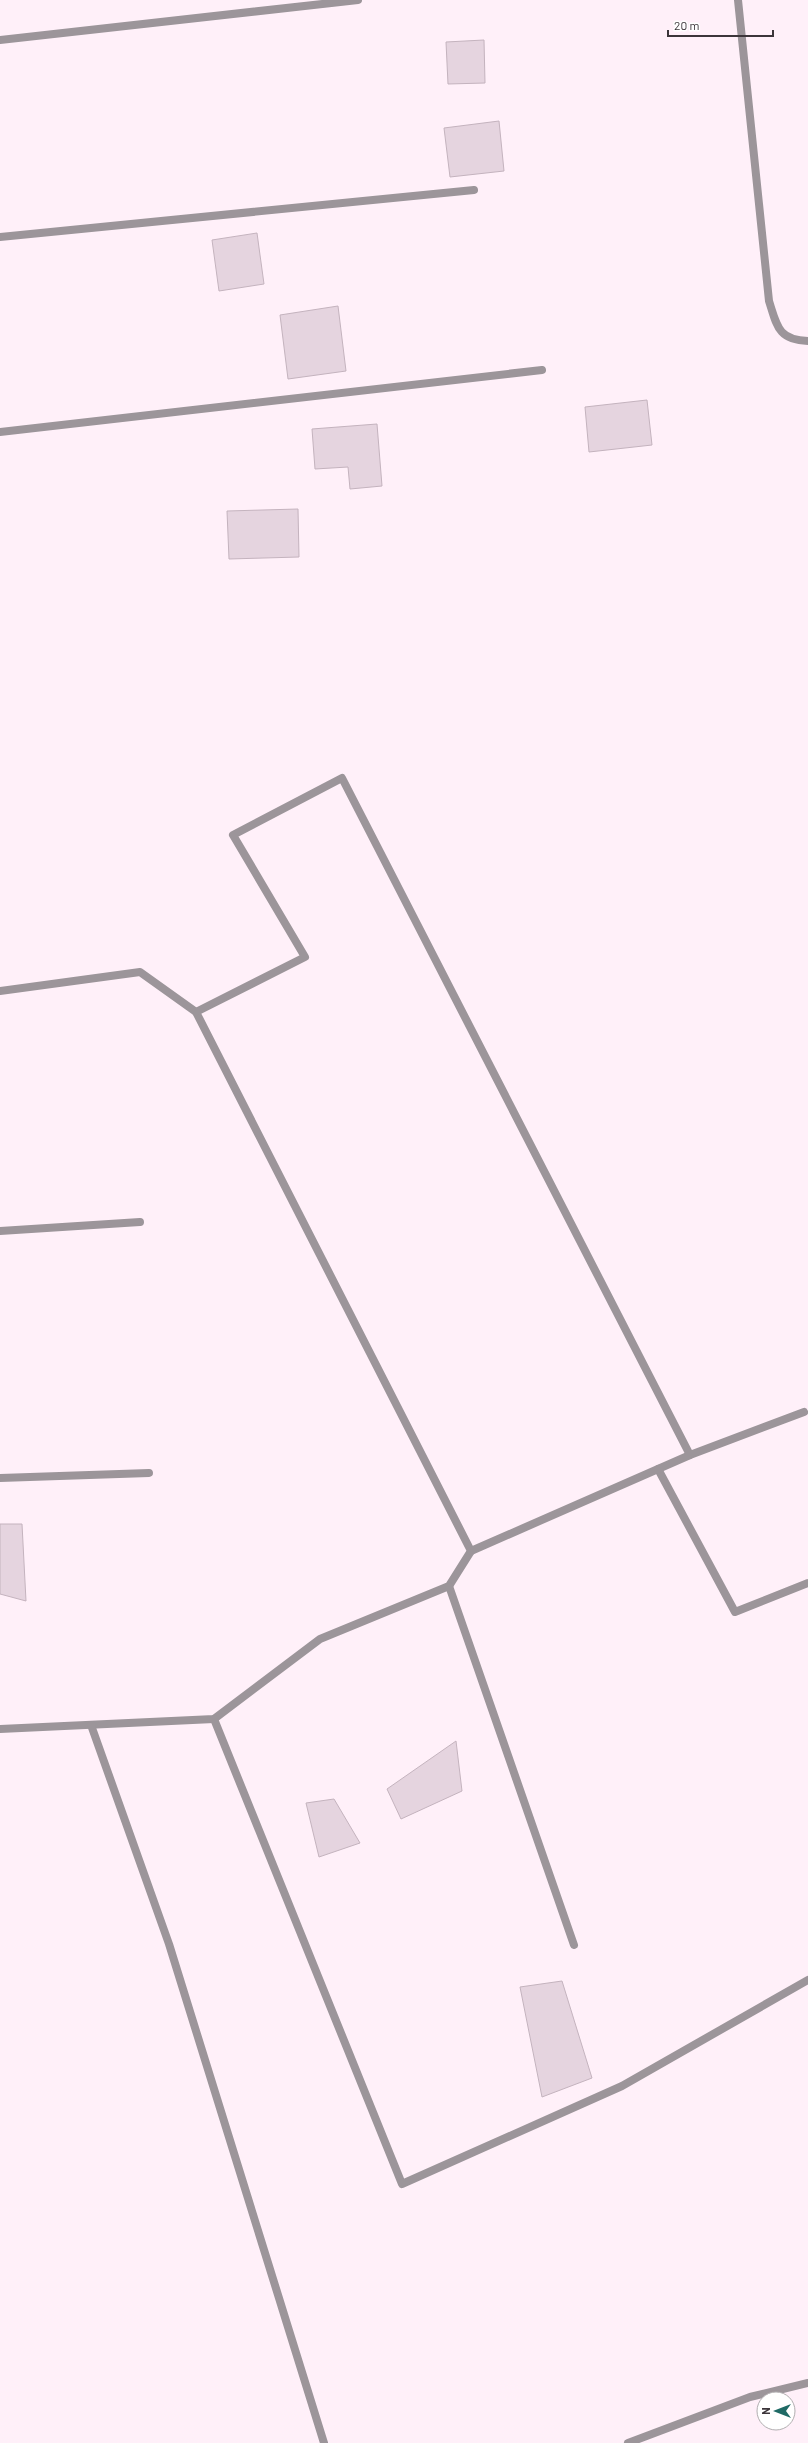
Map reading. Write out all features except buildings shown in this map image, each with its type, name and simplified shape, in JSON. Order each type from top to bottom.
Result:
[{"type":"street","points":[[0,40],[358,0]]},
{"type":"street","points":[[738,0],[769,301],[779,331],[794,341],[808,341]]},
{"type":"street","points":[[0,237],[474,190]]},
{"type":"street","points":[[0,432],[542,370]]},
{"type":"street","points":[[196,1012],[305,957],[233,835],[342,778],[690,1455]]},
{"type":"street","points":[[0,991],[140,972],[196,1012],[471,1551]]},
{"type":"street","points":[[0,1231],[140,1222]]},
{"type":"street","points":[[0,1728],[214,1719],[320,1639],[449,1586],[471,1551],[690,1455],[804,1412]]},
{"type":"street","points":[[658,1469],[735,1612],[808,1583]]},
{"type":"street","points":[[0,1478],[149,1473]]},
{"type":"street","points":[[449,1586],[574,1946]]},
{"type":"street","points":[[214,1719],[402,2184],[622,2086],[808,1980]]},
{"type":"street","points":[[91,1724],[169,1944],[324,2443]]},
{"type":"street","points":[[628,2443],[750,2397],[808,2383]]}]
